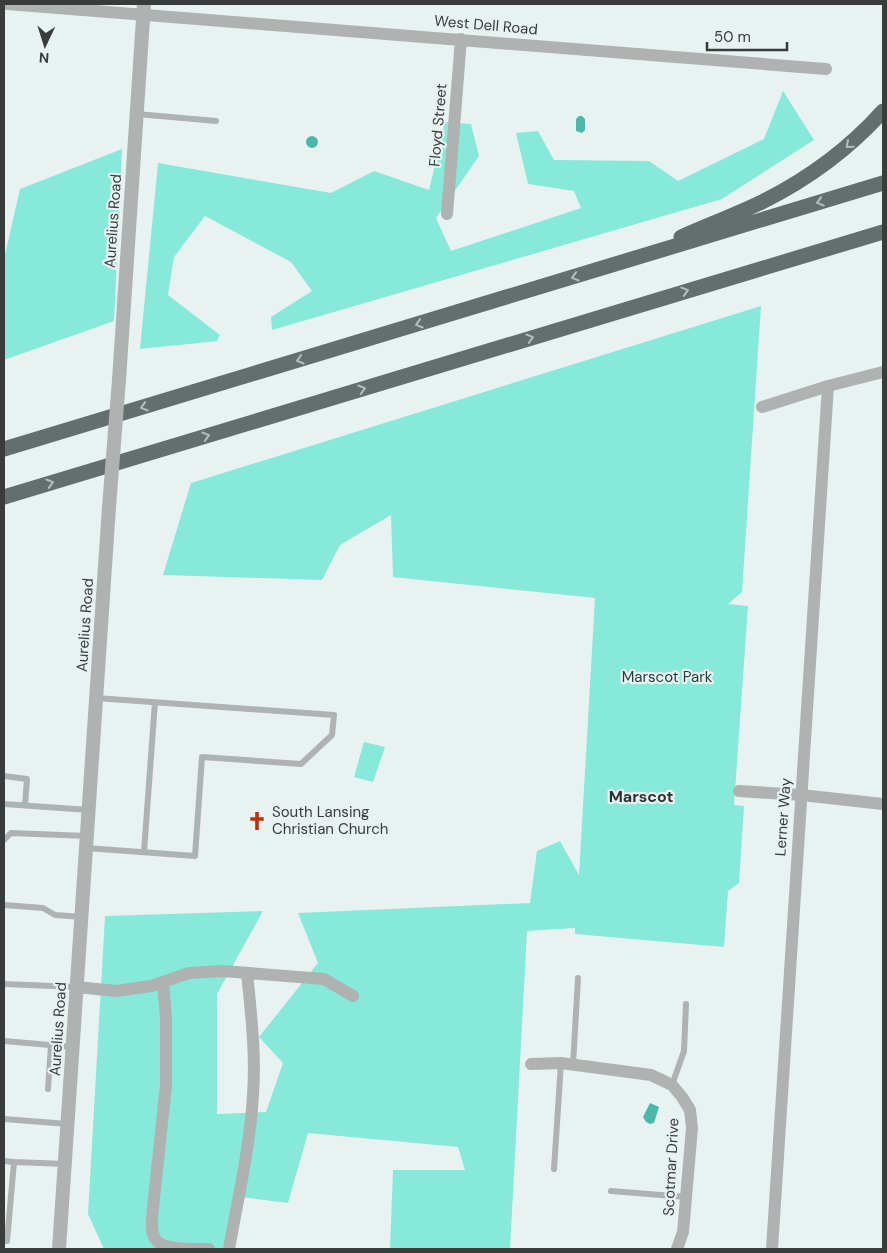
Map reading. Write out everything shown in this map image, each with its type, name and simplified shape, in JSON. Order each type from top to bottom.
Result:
[{"type":"highway","points":[[621,263],[760,203],[789,187],[841,152],[883,111]]},
{"type":"highway","points":[[4,449],[883,183]]},
{"type":"highway","points":[[4,498],[883,232]]},
{"type":"highway","points":[[736,276],[883,241]]},
{"type":"street","name":"West Dell Road","points":[[7,4],[144,9],[461,39],[826,70]]},
{"type":"street","name":"Aurelius Road","points":[[60,1249],[144,9]]},
{"type":"street","name":"Floyd Street","points":[[447,214],[461,39]]},
{"type":"street","points":[[762,407],[828,386],[883,372]]},
{"type":"street","name":"Lerner Way","points":[[772,1249],[828,386]]},
{"type":"street","points":[[739,791],[801,795],[883,804]]},
{"type":"street","points":[[77,987],[116,991],[151,986],[176,976],[204,971],[324,979],[353,996]]},
{"type":"street","points":[[229,1249],[250,1130],[253,1093],[252,1029],[247,973]]},
{"type":"street","points":[[163,982],[166,1017],[166,1085],[152,1231],[156,1240],[163,1245],[209,1249]]},
{"type":"street","name":"Scotmar Drive","points":[[531,1064],[567,1064],[651,1075],[672,1085],[690,1110],[692,1128],[683,1232],[677,1249]]},
{"type":"lane","points":[[137,114],[216,121]]},
{"type":"lane","points":[[4,840],[11,833],[87,842],[144,852],[195,856],[202,757],[301,764],[332,735],[334,715],[96,698]]},
{"type":"lane","points":[[144,852],[155,702]]},
{"type":"lane","points":[[4,776],[26,779],[25,805]]},
{"type":"lane","points":[[4,804],[89,810]]},
{"type":"lane","points":[[4,905],[43,908],[55,915],[82,917]]},
{"type":"lane","points":[[554,1169],[578,978]]},
{"type":"lane","points":[[4,984],[77,987]]},
{"type":"lane","points":[[672,1085],[683,1059],[686,1004]]},
{"type":"lane","points":[[4,1041],[73,1047]]},
{"type":"lane","points":[[48,1089],[51,1045]]},
{"type":"lane","points":[[4,1119],[68,1124]]},
{"type":"lane","points":[[4,1161],[65,1164]]},
{"type":"lane","points":[[8,1241],[14,1162]]},
{"type":"lane","points":[[612,1191],[686,1197]]},
{"type":"green space","points":[[783,91],[814,140],[722,199],[272,330],[271,317],[312,291],[291,262],[205,216],[174,257],[168,295],[220,335],[217,341],[140,349],[158,163],[331,193],[374,171],[429,190],[445,122],[471,124],[479,156],[436,218],[451,251],[581,208],[574,191],[528,184],[516,133],[538,131],[554,160],[649,161],[678,181],[764,139]]},
{"type":"green space","points":[[122,149],[114,321],[4,360],[4,259],[20,189]]},
{"type":"green space","name":"Marscot Park","points":[[761,306],[742,592],[728,604],[748,606],[734,805],[744,806],[739,883],[728,891],[724,947],[575,934],[575,928],[527,931],[510,1249],[390,1249],[393,1170],[465,1170],[458,1147],[308,1133],[288,1203],[241,1197],[226,1249],[104,1249],[88,1214],[105,916],[263,911],[217,994],[217,1114],[266,1112],[283,1063],[259,1037],[318,963],[298,913],[530,903],[537,851],[560,841],[579,875],[595,598],[393,577],[391,515],[340,545],[322,580],[163,575],[191,483]]},
{"type":"green space","points":[[364,742],[385,747],[373,782],[354,777]]},
{"type":"shaded area","points":[[579,116],[585,119],[585,130],[582,133],[576,131],[576,119]]},
{"type":"shaded area","points":[[314,136],[317,137],[317,147],[310,148],[307,147],[306,140],[307,137]]},
{"type":"shaded area","points":[[650,1103],[659,1107],[654,1123],[650,1124],[643,1117]]},
{"type":"place","name":"South Lansing Christian Church","points":[[257,821]]},
{"type":"district","name":"Marscot","points":[[641,796]]}]
